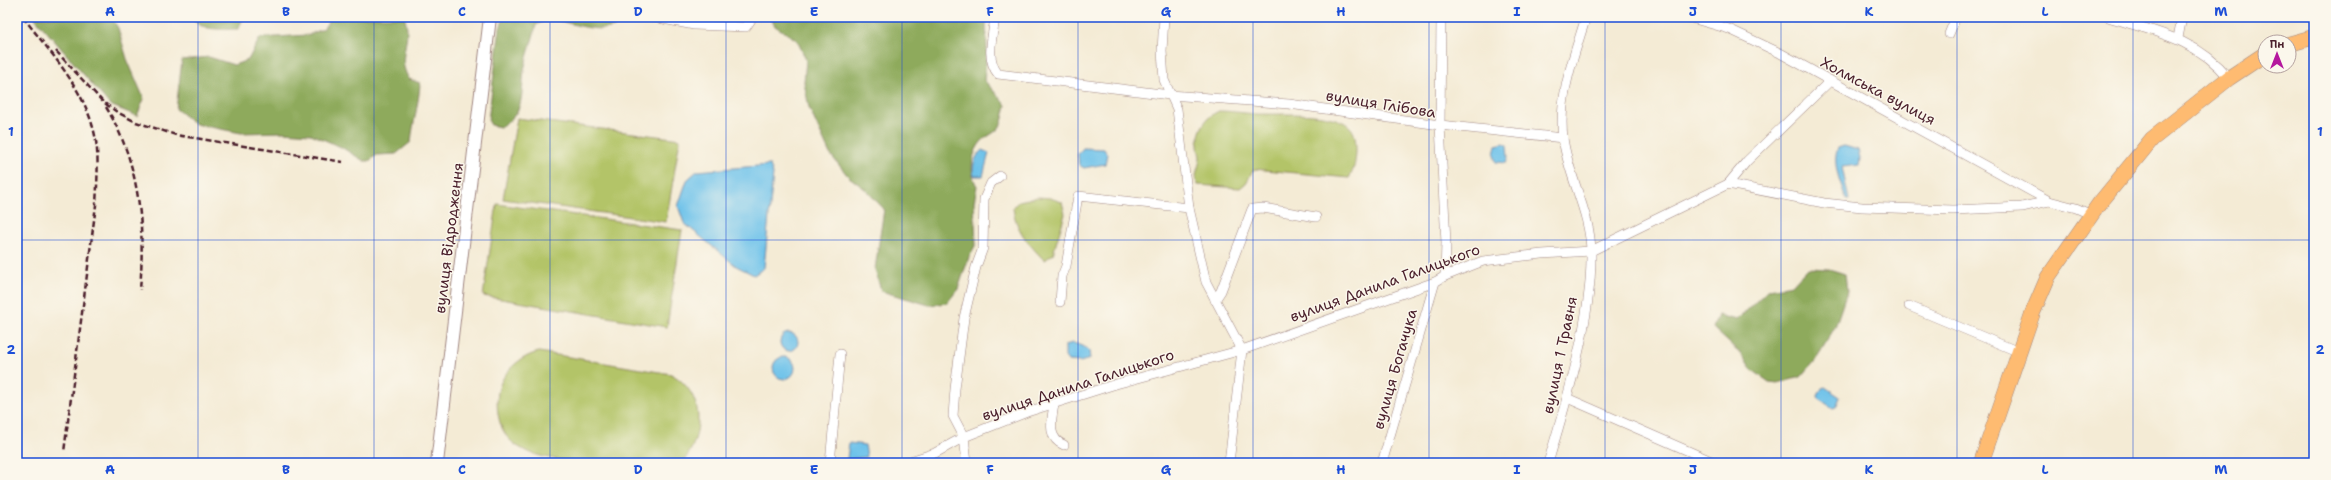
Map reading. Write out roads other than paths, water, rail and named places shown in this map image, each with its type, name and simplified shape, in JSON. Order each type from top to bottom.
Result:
[{"type":"main road","points":[[2297,42],[2314,37]]},
{"type":"main road","points":[[1981,463],[2019,352],[2048,276],[2129,166],[2152,139],[2229,78],[2257,59]]},
{"type":"street","name":"вулиця Відродження","points":[[437,463],[490,17]]},
{"type":"street","points":[[653,17],[694,25],[746,27],[753,17]]},
{"type":"street","name":"вулиця Глібова","points":[[995,17],[990,56],[991,65],[998,74],[1170,94],[1289,104],[1440,125],[1446,243],[1445,276]]},
{"type":"street","points":[[1164,17],[1162,51],[1164,80],[1177,109],[1189,208],[1206,282],[1242,350],[1229,463]]},
{"type":"street","points":[[1441,17],[1440,125],[1563,138]]},
{"type":"street","points":[[1586,17],[1572,59],[1565,91],[1563,138],[1588,228],[1591,251]]},
{"type":"street","name":"Холмська вулиця","points":[[1688,17],[1729,29],[1780,53],[2049,201]]},
{"type":"street","points":[[1949,34],[1956,17]]},
{"type":"street","points":[[2108,17],[2178,38],[2207,55],[2229,78]]},
{"type":"street","points":[[2178,38],[2182,17]]},
{"type":"street","points":[[1830,81],[1747,161],[1728,184],[1824,203],[1862,207],[1953,210],[2022,206],[2049,201],[2076,208],[2092,215]]},
{"type":"street","points":[[967,463],[964,437],[953,416],[964,318],[976,267],[983,248],[984,199],[991,183],[1000,176]]},
{"type":"street","name":"вулиця Данила Галицького","points":[[904,463],[935,453],[964,437],[1054,404],[1116,384],[1242,350],[1435,282],[1445,276],[1483,261],[1542,254],[1591,251],[1728,184]]},
{"type":"street","points":[[1060,302],[1062,276],[1066,266],[1078,196],[1189,208]]},
{"type":"street","points":[[1215,300],[1221,291],[1252,209],[1263,208],[1316,217]]},
{"type":"street","name":"вулиця 1 Травня","points":[[1548,463],[1567,398],[1584,316],[1591,274],[1591,251]]},
{"type":"street","name":"вулиця Богачука","points":[[1382,463],[1435,282]]},
{"type":"street","points":[[1909,306],[2019,352]]},
{"type":"street","points":[[830,463],[840,354]]},
{"type":"street","points":[[1567,398],[1716,463]]},
{"type":"street","points":[[1054,404],[1052,435],[1056,442],[1064,445]]},
{"type":"water","points":[[1504,143],[1507,145],[1508,158],[1506,163],[1496,162],[1494,155],[1496,145]]},
{"type":"water","points":[[1844,146],[1858,150],[1860,158],[1859,165],[1842,167],[1849,200],[1846,200],[1836,168],[1836,154],[1838,148]]},
{"type":"water","points":[[1083,148],[1104,149],[1107,154],[1105,164],[1084,168],[1079,165],[1078,154]]},
{"type":"water","points":[[982,150],[989,153],[983,176],[974,176],[974,162],[977,155]]},
{"type":"water","points":[[770,165],[773,174],[764,268],[754,275],[736,266],[684,223],[678,206],[687,180],[697,171]]},
{"type":"water","points":[[785,333],[793,333],[798,338],[796,349],[793,351],[785,351],[780,346],[780,338]]},
{"type":"water","points":[[1073,343],[1083,346],[1089,351],[1090,359],[1080,362],[1068,361],[1065,357],[1065,345]]},
{"type":"water","points":[[784,357],[792,360],[795,368],[792,376],[784,379],[776,376],[773,368],[776,360]]},
{"type":"water","points":[[1825,387],[1840,397],[1836,407],[1833,408],[1819,399],[1818,396],[1822,388]]},
{"type":"water","points":[[849,443],[865,445],[867,457],[847,459]]},
{"type":"railway","points":[[23,17],[57,60],[77,90],[92,123],[97,149],[98,173],[96,205],[64,452]]},
{"type":"railway","points":[[56,51],[103,102],[117,112],[136,122],[176,135],[343,162]]},
{"type":"railway","points":[[106,107],[126,150],[138,196],[142,242],[140,290]]}]
